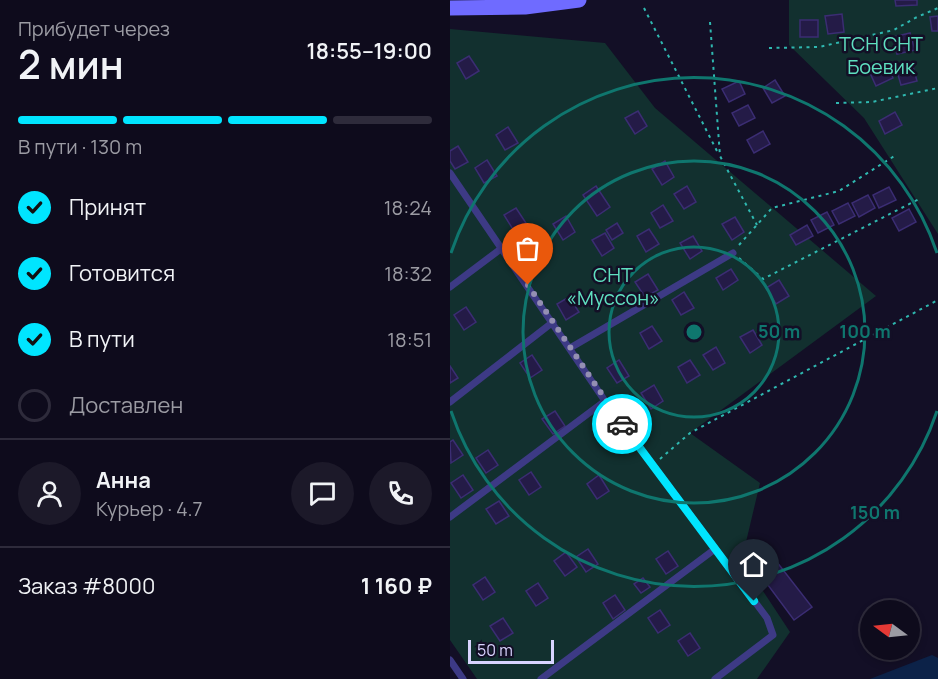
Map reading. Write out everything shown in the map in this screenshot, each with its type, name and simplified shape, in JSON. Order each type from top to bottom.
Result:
[{"type":"main road","points":[[450,8],[525,7],[574,1]]},
{"type":"lane","points":[[450,173],[605,401],[767,618],[773,635],[715,679]]},
{"type":"lane","points":[[450,287],[502,248]]},
{"type":"lane","points":[[570,348],[733,253]]},
{"type":"lane","points":[[450,402],[553,322]]},
{"type":"lane","points":[[450,517],[605,401]]},
{"type":"lane","points":[[540,679],[715,549]]},
{"type":"lane","points":[[450,660],[464,679]]},
{"type":"path","points":[[644,8],[757,225]]},
{"type":"path","points":[[769,48],[819,47],[894,30],[938,8]]},
{"type":"path","points":[[710,22],[720,156]]},
{"type":"path","points":[[836,103],[872,102],[938,88]]},
{"type":"path","points":[[896,155],[839,191],[772,208],[733,253],[763,279],[921,198]]},
{"type":"path","points":[[653,465],[690,433],[938,300]]},
{"type":"green space","name":"ТСН СНТ Боевик","points":[[789,0],[938,0],[938,234],[864,118],[789,45]]},
{"type":"green space","name":"СНТ «Муссон»","points":[[450,29],[605,43],[655,108],[876,296],[690,433],[760,483],[742,559],[790,632],[757,679],[477,679],[450,640]]},
{"type":"water","points":[[932,655],[938,658],[938,679],[870,679],[920,660]]},
{"type":"building","points":[[895,0],[917,0],[917,5],[896,6]]},
{"type":"building","points":[[842,14],[844,32],[828,34],[825,16]]},
{"type":"building","points":[[938,16],[938,31],[932,31],[930,17]]},
{"type":"building","points":[[800,20],[818,20],[818,37],[800,37]]},
{"type":"building","points":[[910,33],[915,50],[897,54],[893,37]]},
{"type":"building","points":[[469,56],[479,71],[466,79],[457,63]]},
{"type":"building","points":[[912,63],[917,81],[901,85],[896,68]]},
{"type":"building","points":[[886,64],[893,78],[876,86],[870,73]]},
{"type":"building","points":[[775,80],[785,96],[772,103],[763,88]]},
{"type":"building","points":[[739,81],[745,94],[729,102],[722,89]]},
{"type":"building","points":[[748,105],[755,118],[739,126],[732,113]]},
{"type":"building","points":[[638,111],[647,126],[635,134],[625,118]]},
{"type":"building","points":[[895,112],[902,125],[885,134],[879,121]]},
{"type":"building","points":[[508,127],[518,143],[505,150],[496,135]]},
{"type":"building","points":[[763,131],[770,144],[754,153],[747,140]]},
{"type":"building","points":[[458,146],[468,162],[455,169],[450,161],[450,151]]},
{"type":"building","points":[[487,160],[497,176],[484,183],[475,168]]},
{"type":"building","points":[[665,161],[674,177],[662,185],[652,169]]},
{"type":"building","points":[[596,186],[610,207],[597,216],[583,195]]},
{"type":"building","points":[[687,186],[696,202],[684,209],[674,194]]},
{"type":"building","points":[[889,187],[896,200],[879,208],[873,195]]},
{"type":"building","points":[[868,195],[875,208],[859,217],[852,203]]},
{"type":"building","points":[[848,203],[855,216],[839,224],[832,211]]},
{"type":"building","points":[[663,205],[673,221],[660,228],[651,213]]},
{"type":"building","points":[[516,208],[526,223],[514,231],[504,215]]},
{"type":"building","points":[[909,209],[916,222],[899,231],[892,218]]},
{"type":"building","points":[[827,212],[834,225],[818,233],[811,220]]},
{"type":"building","points":[[566,216],[575,232],[563,240],[553,224]]},
{"type":"building","points":[[735,217],[744,232],[732,240],[722,224]]},
{"type":"building","points":[[617,223],[623,233],[612,240],[606,230]]},
{"type":"building","points":[[807,225],[813,236],[796,245],[790,235]]},
{"type":"building","points":[[649,229],[659,244],[646,252],[637,236]]},
{"type":"building","points":[[605,233],[614,248],[602,256],[592,240]]},
{"type":"building","points":[[693,236],[702,251],[690,259],[680,243]]},
{"type":"building","points":[[731,269],[738,280],[723,290],[716,278]]},
{"type":"building","points":[[648,274],[658,290],[645,297],[635,282]]},
{"type":"building","points":[[779,280],[789,296],[776,304],[766,288]]},
{"type":"building","points":[[684,292],[694,308],[681,315],[672,300]]},
{"type":"building","points":[[569,297],[579,312],[566,320],[557,304]]},
{"type":"building","points":[[466,307],[476,322],[464,330],[454,315]]},
{"type":"building","points":[[652,326],[662,341],[649,349],[640,333]]},
{"type":"building","points":[[753,330],[762,345],[750,353],[740,337]]},
{"type":"building","points":[[716,347],[725,363],[713,370],[703,355]]},
{"type":"building","points":[[532,355],[542,370],[530,378],[520,363]]},
{"type":"building","points":[[619,360],[629,376],[617,383],[607,368]]},
{"type":"building","points":[[690,360],[700,375],[687,383],[678,367]]},
{"type":"building","points":[[450,366],[458,378],[450,383]]},
{"type":"building","points":[[654,385],[663,401],[651,409],[641,393]]},
{"type":"building","points":[[555,411],[565,426],[553,434],[542,419]]},
{"type":"building","points":[[608,411],[619,426],[606,434],[596,419]]},
{"type":"building","points":[[453,440],[463,455],[451,463],[450,442]]},
{"type":"building","points":[[488,450],[498,465],[486,473],[476,458]]},
{"type":"building","points":[[531,472],[541,487],[529,495],[519,480]]},
{"type":"building","points":[[463,475],[473,490],[461,498],[451,483]]},
{"type":"building","points":[[599,475],[609,491],[597,499],[587,484]]},
{"type":"building","points":[[499,501],[509,516],[496,524],[486,509]]},
{"type":"building","points":[[766,548],[812,607],[794,620],[750,561]]},
{"type":"building","points":[[588,549],[598,564],[586,572],[576,557]]},
{"type":"building","points":[[668,551],[678,566],[666,574],[656,559]]},
{"type":"building","points":[[566,552],[577,567],[565,576],[554,561]]},
{"type":"building","points":[[485,577],[495,592],[483,600],[473,585]]},
{"type":"building","points":[[643,578],[650,587],[641,593],[634,584]]},
{"type":"building","points":[[538,583],[548,598],[536,606],[526,591]]},
{"type":"building","points":[[615,595],[625,610],[613,619],[603,603]]},
{"type":"building","points":[[660,610],[670,625],[658,633],[648,618]]},
{"type":"building","points":[[503,618],[513,633],[500,641],[490,626]]},
{"type":"building","points":[[690,633],[700,648],[688,656],[678,641]]},
{"type":"way so far","points":[[528,285],[622,424]]},
{"type":"route","points":[[622,424],[754,601]]}]
